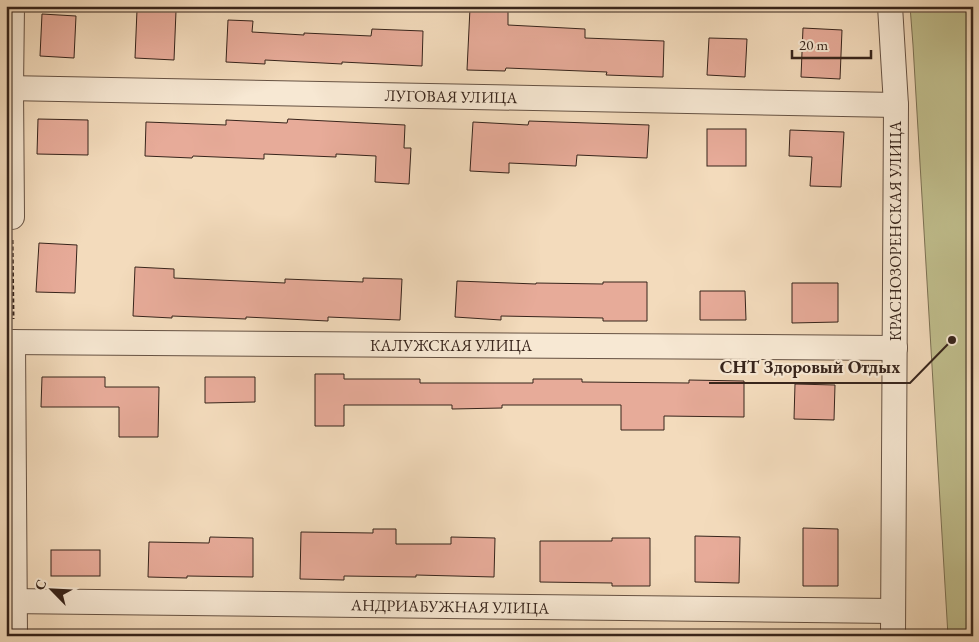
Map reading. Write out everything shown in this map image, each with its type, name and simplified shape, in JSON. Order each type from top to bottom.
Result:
[{"type":"street","points":[[12,6],[8,88],[12,217]]},
{"type":"street","name":"КРАСНОЗОРЕНСКАЯ УЛИЦА","points":[[890,6],[896,105],[893,636]]},
{"type":"street","name":"ЛУГОВАЯ УЛИЦА","points":[[8,88],[896,105]]},
{"type":"street","points":[[10,342],[10,601],[15,636]]},
{"type":"street","name":"КАЛУЖСКАЯ УЛИЦА","points":[[10,342],[895,348]]},
{"type":"street","name":"АНДРИАБУЖНАЯ УЛИЦА","points":[[10,601],[893,611]]},
{"type":"path","points":[[10,342],[12,217]]},
{"type":"shaded area","points":[[910,6],[973,6],[973,636],[948,636]]},
{"type":"building","points":[[470,8],[508,10],[508,25],[585,29],[585,38],[664,41],[663,77],[606,75],[607,72],[506,68],[505,71],[467,70]]},
{"type":"building","points":[[137,10],[176,11],[174,60],[135,58]]},
{"type":"building","points":[[42,14],[76,16],[74,58],[40,56]]},
{"type":"building","points":[[228,20],[253,21],[252,32],[304,35],[304,33],[371,36],[372,29],[423,31],[422,66],[265,60],[265,64],[226,62]]},
{"type":"building","points":[[803,28],[842,30],[840,79],[801,77]]},
{"type":"building","points":[[709,38],[747,39],[745,77],[707,75]]},
{"type":"building","points":[[38,119],[88,120],[88,155],[37,154]]},
{"type":"building","points":[[288,119],[405,125],[404,148],[411,148],[409,184],[375,182],[376,156],[336,154],[336,157],[264,154],[264,159],[145,156],[146,122],[226,125],[226,120],[287,123]]},
{"type":"building","points":[[529,121],[649,125],[647,158],[577,155],[576,166],[509,163],[509,173],[470,171],[473,122],[528,125]]},
{"type":"building","points":[[707,129],[746,129],[746,166],[707,166]]},
{"type":"building","points":[[790,130],[844,132],[841,187],[810,186],[812,157],[789,156]]},
{"type":"building","points":[[39,243],[77,245],[75,293],[36,292]]},
{"type":"building","points":[[135,267],[174,269],[174,278],[285,283],[285,279],[363,282],[363,278],[402,279],[400,320],[328,317],[328,321],[246,317],[246,319],[133,316]]},
{"type":"building","points":[[457,281],[536,284],[647,282],[647,321],[603,321],[603,318],[501,316],[501,320],[455,317]]},
{"type":"building","points":[[792,283],[838,283],[838,322],[792,323]]},
{"type":"building","points":[[700,291],[745,291],[746,320],[700,320]]},
{"type":"building","points":[[315,374],[344,374],[344,379],[420,379],[420,383],[533,383],[533,379],[582,379],[582,382],[689,383],[689,380],[744,381],[744,417],[664,416],[664,430],[621,430],[621,405],[502,405],[502,408],[452,409],[452,405],[344,405],[344,426],[315,426]]},
{"type":"building","points":[[42,377],[105,377],[105,387],[159,387],[158,437],[119,437],[119,407],[41,407]]},
{"type":"building","points":[[205,377],[255,377],[255,402],[205,403]]},
{"type":"building","points":[[795,384],[835,385],[834,420],[794,419]]},
{"type":"building","points":[[803,528],[838,529],[838,586],[803,586]]},
{"type":"building","points":[[373,529],[396,529],[396,544],[451,544],[451,537],[495,538],[494,577],[416,575],[416,577],[344,576],[344,580],[300,579],[301,532],[373,533]]},
{"type":"building","points":[[695,536],[740,537],[739,583],[695,582]]},
{"type":"building","points":[[210,537],[253,538],[253,577],[148,577],[149,542],[209,543]]},
{"type":"building","points":[[612,538],[650,538],[650,586],[612,586],[612,583],[540,582],[540,541],[612,541]]},
{"type":"building","points":[[51,550],[100,550],[100,576],[51,576]]},
{"type":"place","name":"СНТ Здоровый Отдых","points":[[952,340]]}]
